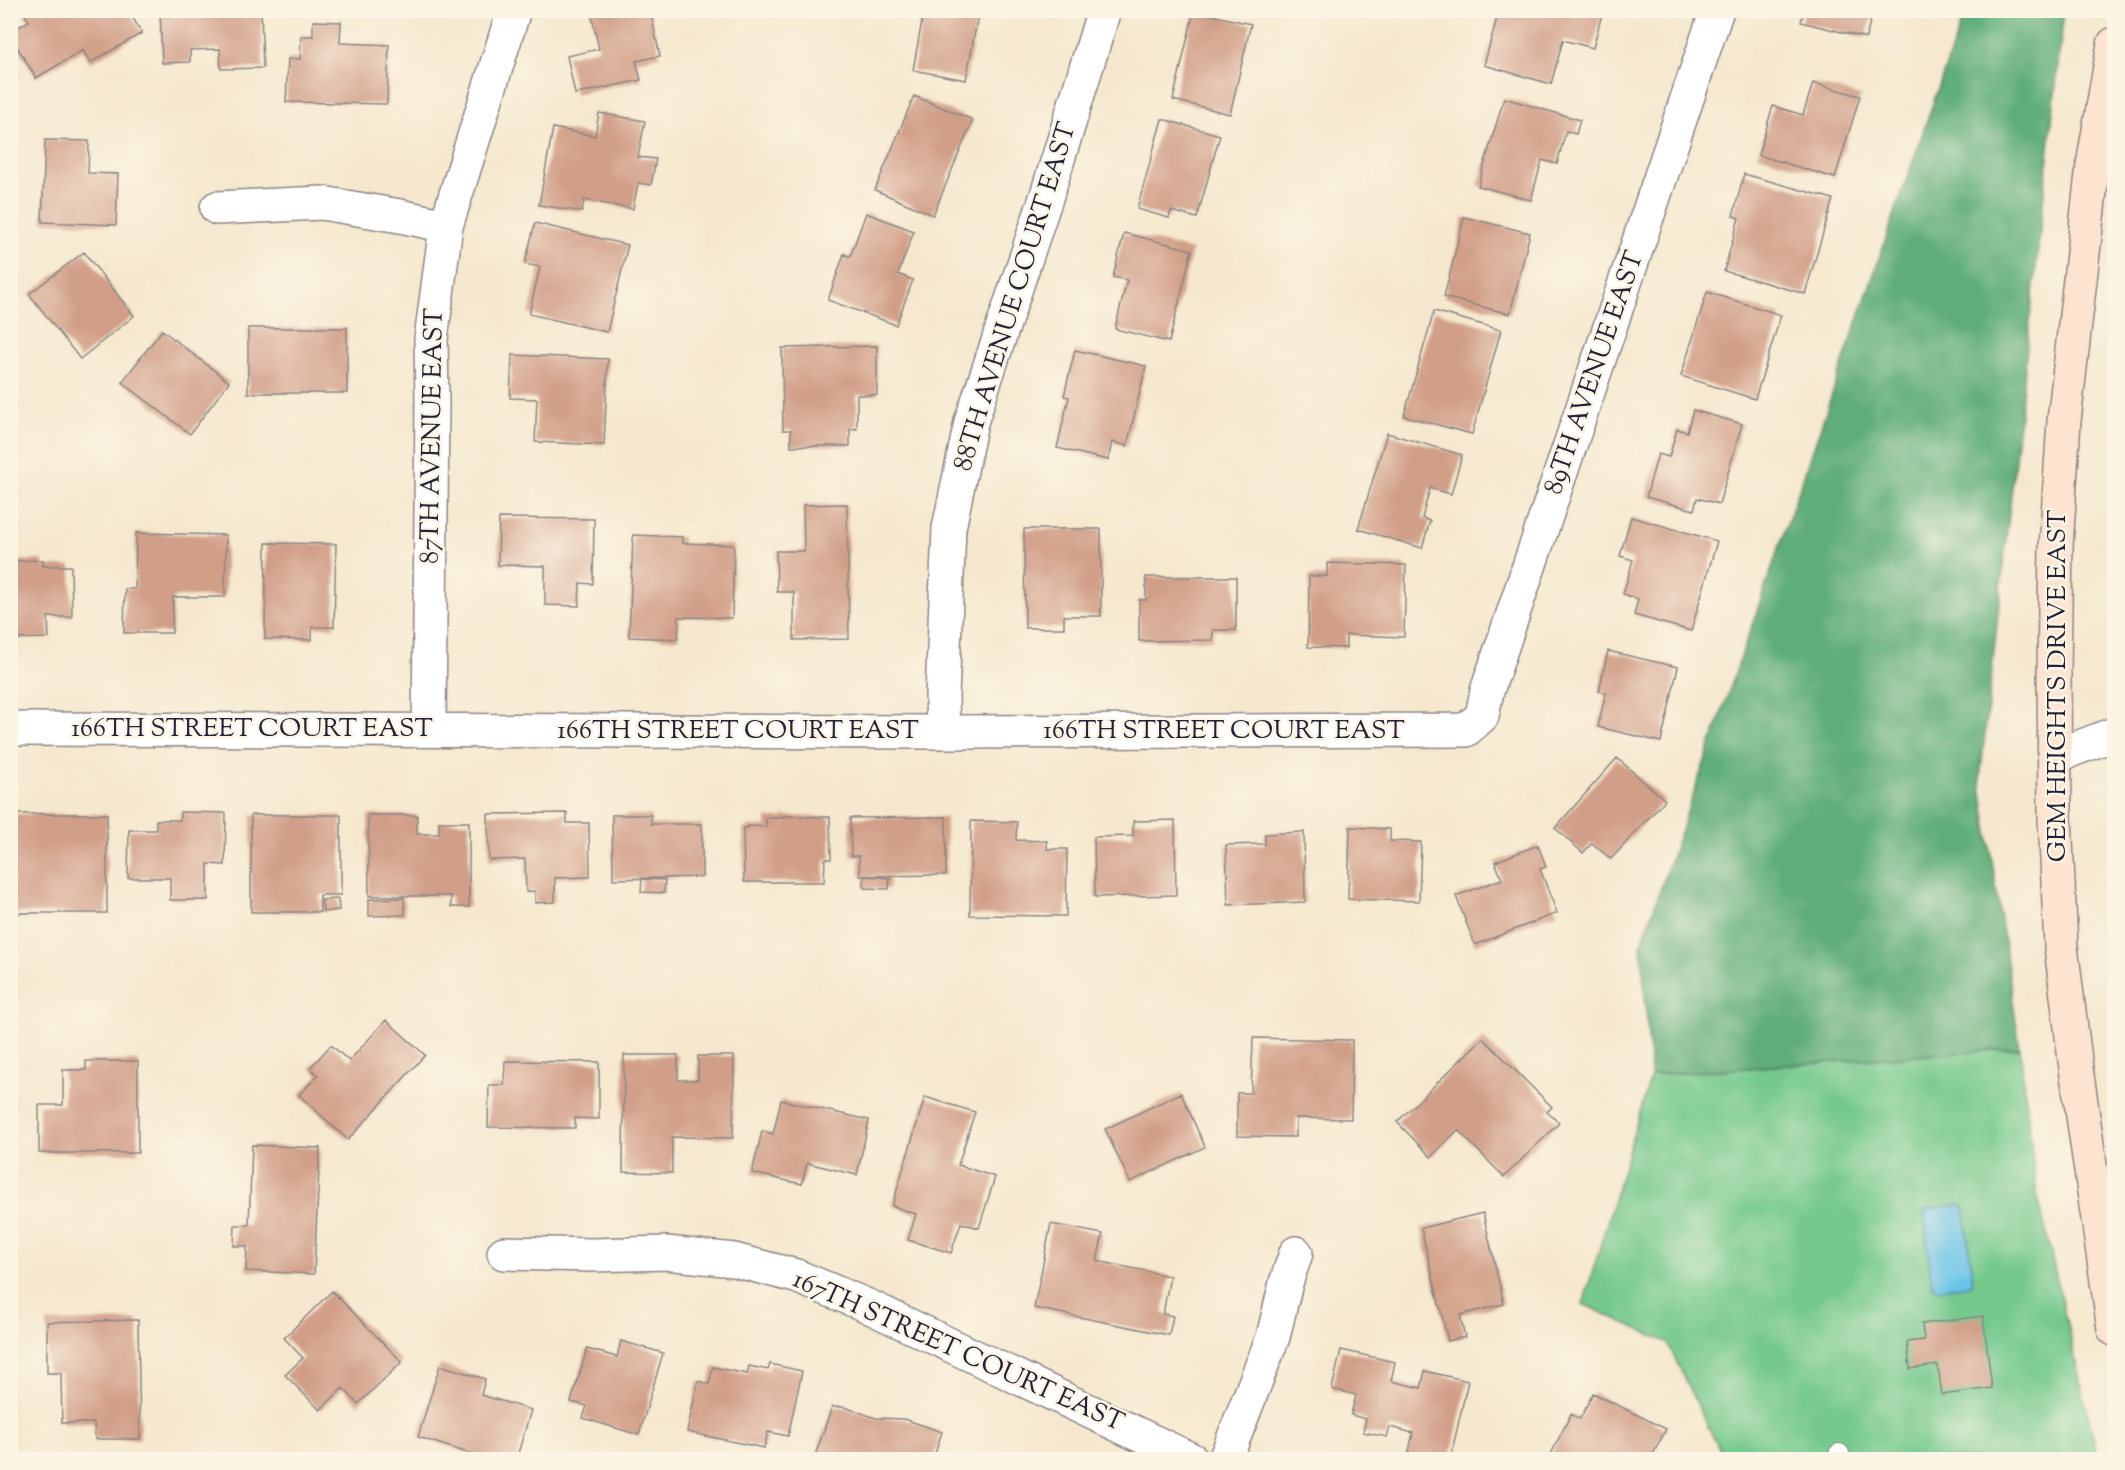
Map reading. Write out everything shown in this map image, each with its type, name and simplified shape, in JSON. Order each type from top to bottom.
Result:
[{"type":"street","name":"87TH AVENUE EAST","points":[[429,729],[432,401],[430,339],[446,226],[514,10]]},
{"type":"street","name":"88TH AVENUE COURT EAST","points":[[943,732],[942,696],[949,528],[971,422],[1046,198],[1104,10]]},
{"type":"street","name":"89TH AVENUE EAST","points":[[1466,730],[1482,716],[1487,691],[1717,10]]},
{"type":"street","name":"GEM HEIGHTS DRIVE EAST","points":[[2115,44],[2093,165],[2064,421],[2056,547],[2054,671],[2055,818],[2061,947],[2076,1068],[2115,1329]]},
{"type":"street","points":[[217,208],[322,203],[446,226]]},
{"type":"street","name":"166TH STREET COURT EAST","points":[[10,729],[943,732],[1466,730]]},
{"type":"street","points":[[2056,756],[2115,734]]},
{"type":"street","name":"167TH STREET COURT EAST","points":[[504,1253],[592,1255],[666,1253],[734,1260],[796,1276],[868,1306],[1192,1460]]},
{"type":"street","points":[[1225,1460],[1273,1337],[1296,1253]]},
{"type":"green space","points":[[1965,11],[2064,11],[1980,779],[2020,1048],[1651,1075],[1641,945]]},
{"type":"green space","points":[[2020,1048],[2036,1189],[2098,1459],[1724,1459],[1667,1342],[1583,1304],[1651,1075]]},
{"type":"water","points":[[1960,1205],[1964,1208],[1973,1281],[1969,1285],[1937,1289],[1932,1286],[1924,1214],[1926,1209]]},
{"type":"building","points":[[22,10],[128,10],[142,33],[90,63],[83,50],[36,78],[10,35],[10,32],[29,21]]},
{"type":"building","points":[[160,10],[261,10],[263,68],[221,69],[220,49],[190,50],[190,62],[162,63]]},
{"type":"building","points":[[596,10],[650,10],[660,56],[636,61],[641,80],[575,94],[567,56],[599,49],[591,12]]},
{"type":"building","points":[[924,10],[979,10],[966,80],[913,70]]},
{"type":"building","points":[[1489,10],[1603,10],[1593,48],[1563,40],[1551,84],[1484,65],[1497,18],[1487,15]]},
{"type":"building","points":[[1804,10],[1873,10],[1866,38],[1801,22]]},
{"type":"building","points":[[1194,11],[1251,24],[1230,114],[1173,100]]},
{"type":"building","points":[[313,21],[341,22],[340,43],[389,45],[387,104],[286,102],[288,59],[300,59],[301,36],[313,36]]},
{"type":"building","points":[[1813,83],[1860,96],[1835,178],[1758,155],[1773,106],[1803,115]]},
{"type":"building","points":[[914,96],[973,120],[933,215],[875,190]]},
{"type":"building","points":[[1504,98],[1580,120],[1576,134],[1566,131],[1557,164],[1542,160],[1531,200],[1478,186]]},
{"type":"building","points":[[599,113],[645,121],[638,157],[656,159],[651,185],[638,183],[633,209],[584,200],[582,212],[539,205],[553,128],[595,136]]},
{"type":"building","points":[[1162,119],[1220,135],[1197,218],[1171,211],[1169,218],[1137,209]]},
{"type":"building","points":[[45,140],[89,141],[88,173],[118,174],[116,225],[42,222]]},
{"type":"building","points":[[1744,174],[1833,199],[1805,294],[1724,271],[1739,218],[1733,216]]},
{"type":"building","points":[[866,213],[914,231],[898,274],[913,280],[896,325],[828,300],[844,254],[850,257]]},
{"type":"building","points":[[1464,217],[1530,233],[1510,314],[1444,297]]},
{"type":"building","points":[[535,223],[628,245],[607,332],[529,314],[540,267],[525,264]]},
{"type":"building","points":[[1124,233],[1192,250],[1169,342],[1115,329],[1127,280],[1113,277]]},
{"type":"building","points":[[84,252],[134,316],[80,359],[29,294]]},
{"type":"building","points":[[1707,292],[1781,315],[1755,399],[1681,376]]},
{"type":"building","points":[[1434,311],[1501,330],[1472,434],[1404,416]]},
{"type":"building","points":[[248,328],[347,328],[347,393],[248,393]]},
{"type":"building","points":[[162,330],[229,382],[190,434],[122,382]]},
{"type":"building","points":[[877,346],[877,395],[857,395],[857,429],[850,429],[850,446],[791,446],[791,430],[783,430],[782,348]]},
{"type":"building","points":[[1075,350],[1146,366],[1127,446],[1112,442],[1108,460],[1057,448],[1069,397],[1064,396]]},
{"type":"building","points":[[512,355],[608,359],[604,445],[535,442],[537,399],[510,398]]},
{"type":"building","points":[[1693,410],[1742,424],[1719,504],[1697,498],[1694,510],[1646,497],[1658,454],[1669,457],[1677,429],[1687,432]]},
{"type":"building","points":[[1387,433],[1462,455],[1451,494],[1430,488],[1422,518],[1430,521],[1422,548],[1358,529]]},
{"type":"building","points":[[847,504],[849,639],[794,640],[794,592],[777,592],[776,551],[804,551],[803,505]]},
{"type":"building","points":[[1631,517],[1717,541],[1691,631],[1634,615],[1638,599],[1623,594],[1633,560],[1620,556]]},
{"type":"building","points":[[499,518],[594,519],[593,584],[580,583],[579,606],[545,605],[545,566],[498,565]]},
{"type":"building","points":[[1024,529],[1101,529],[1101,616],[1064,616],[1064,628],[1025,628]]},
{"type":"building","points":[[136,533],[226,535],[225,597],[173,597],[172,633],[124,633],[125,589],[135,589]]},
{"type":"building","points":[[633,535],[682,537],[682,543],[734,545],[732,618],[679,617],[678,639],[629,637]]},
{"type":"building","points":[[266,543],[336,544],[334,627],[312,627],[312,640],[265,639]]},
{"type":"building","points":[[43,560],[43,566],[71,566],[72,617],[48,617],[49,638],[10,639],[10,561]]},
{"type":"building","points":[[1327,563],[1406,565],[1404,637],[1346,635],[1346,648],[1308,647],[1309,576],[1327,576]]},
{"type":"building","points":[[1146,577],[1236,577],[1236,630],[1213,630],[1213,640],[1139,641],[1139,600],[1146,600]]},
{"type":"building","points":[[1608,651],[1678,667],[1661,742],[1598,727],[1606,692],[1599,691]]},
{"type":"building","points":[[1617,758],[1665,800],[1611,859],[1592,843],[1583,853],[1555,828]]},
{"type":"building","points":[[180,812],[226,813],[225,865],[208,864],[208,900],[170,900],[170,878],[128,878],[129,830],[156,830],[156,820],[180,820]]},
{"type":"building","points":[[567,813],[567,823],[589,823],[590,877],[555,878],[555,902],[535,903],[535,891],[526,892],[525,859],[489,860],[488,814]]},
{"type":"building","points":[[12,814],[107,814],[107,913],[12,913]]},
{"type":"building","points":[[251,815],[341,815],[341,895],[320,895],[320,912],[251,912]]},
{"type":"building","points":[[368,815],[417,815],[417,834],[439,834],[439,822],[469,822],[469,907],[451,907],[451,896],[369,896]]},
{"type":"building","points":[[612,815],[651,815],[651,824],[702,824],[702,877],[613,879]]},
{"type":"building","points":[[782,816],[830,817],[831,859],[825,859],[824,882],[744,882],[743,828],[766,827],[766,818],[782,818]]},
{"type":"building","points":[[946,817],[946,875],[860,876],[859,856],[851,856],[850,818]]},
{"type":"building","points":[[1175,820],[1176,895],[1095,897],[1094,837],[1133,836],[1133,821]]},
{"type":"building","points":[[971,821],[1017,822],[1016,840],[1047,841],[1047,849],[1067,849],[1066,916],[970,915]]},
{"type":"building","points":[[1350,827],[1390,829],[1390,841],[1421,842],[1419,901],[1348,899]]},
{"type":"building","points":[[1304,832],[1305,902],[1228,905],[1226,845],[1265,844],[1265,834]]},
{"type":"building","points":[[1538,845],[1546,867],[1540,869],[1557,913],[1475,945],[1456,896],[1502,879],[1495,862]]},
{"type":"building","points":[[864,876],[890,878],[889,889],[864,888]]},
{"type":"building","points":[[642,879],[665,880],[664,893],[641,892]]},
{"type":"building","points":[[404,898],[405,915],[369,916],[369,899]]},
{"type":"building","points":[[338,899],[339,910],[323,912],[322,900]]},
{"type":"building","points":[[386,1020],[425,1055],[348,1140],[299,1095],[318,1075],[310,1068],[331,1045],[349,1061]]},
{"type":"building","points":[[1253,1038],[1352,1040],[1351,1119],[1296,1118],[1296,1137],[1237,1136],[1237,1093],[1251,1093]]},
{"type":"building","points":[[1483,1038],[1552,1107],[1547,1112],[1559,1123],[1504,1177],[1458,1130],[1431,1157],[1397,1122]]},
{"type":"building","points":[[624,1055],[678,1055],[678,1080],[698,1080],[698,1056],[734,1056],[733,1138],[672,1137],[672,1173],[623,1172]]},
{"type":"building","points":[[86,1061],[138,1061],[138,1153],[39,1153],[39,1105],[63,1105],[63,1070],[86,1070]]},
{"type":"building","points":[[505,1061],[599,1062],[599,1119],[575,1118],[575,1128],[488,1127],[489,1085],[504,1085]]},
{"type":"building","points":[[1181,1093],[1205,1147],[1130,1182],[1105,1129]]},
{"type":"building","points":[[925,1097],[975,1112],[958,1165],[995,1177],[979,1228],[961,1223],[951,1253],[908,1240],[916,1214],[892,1206]]},
{"type":"building","points":[[781,1100],[869,1120],[857,1175],[807,1163],[802,1184],[752,1173],[762,1131],[773,1134]]},
{"type":"building","points":[[252,1145],[320,1148],[314,1274],[246,1271],[247,1246],[234,1246],[235,1225],[249,1225]]},
{"type":"building","points":[[1483,1213],[1504,1304],[1460,1315],[1465,1337],[1448,1341],[1421,1228]]},
{"type":"building","points":[[1051,1224],[1103,1234],[1097,1261],[1170,1276],[1163,1314],[1173,1316],[1169,1335],[1034,1308]]},
{"type":"building","points":[[332,1291],[402,1362],[358,1404],[343,1388],[320,1410],[285,1375],[303,1358],[284,1338]]},
{"type":"building","points":[[1983,1316],[1992,1388],[1942,1395],[1938,1365],[1910,1369],[1907,1342],[1924,1340],[1922,1324]]},
{"type":"building","points":[[138,1320],[140,1439],[95,1439],[94,1423],[62,1423],[61,1373],[47,1373],[47,1322]]},
{"type":"building","points":[[621,1341],[663,1353],[639,1435],[583,1418],[587,1406],[571,1402],[587,1349],[617,1357]]},
{"type":"building","points":[[1341,1350],[1395,1362],[1391,1381],[1421,1388],[1425,1371],[1468,1381],[1450,1460],[1407,1460],[1413,1433],[1390,1427],[1387,1437],[1363,1432],[1366,1419],[1351,1415],[1356,1395],[1332,1389]]},
{"type":"building","points":[[770,1364],[802,1371],[788,1436],[768,1432],[764,1448],[687,1432],[698,1381],[709,1384],[713,1367],[747,1374],[749,1366],[768,1370]]},
{"type":"building","points":[[440,1365],[485,1379],[481,1395],[531,1410],[516,1460],[490,1460],[418,1437]]},
{"type":"building","points":[[1593,1393],[1666,1429],[1650,1460],[1605,1460],[1596,1455],[1594,1460],[1548,1460],[1571,1414],[1580,1419]]},
{"type":"building","points":[[832,1407],[844,1407],[876,1418],[904,1419],[942,1432],[933,1460],[815,1460]]}]
